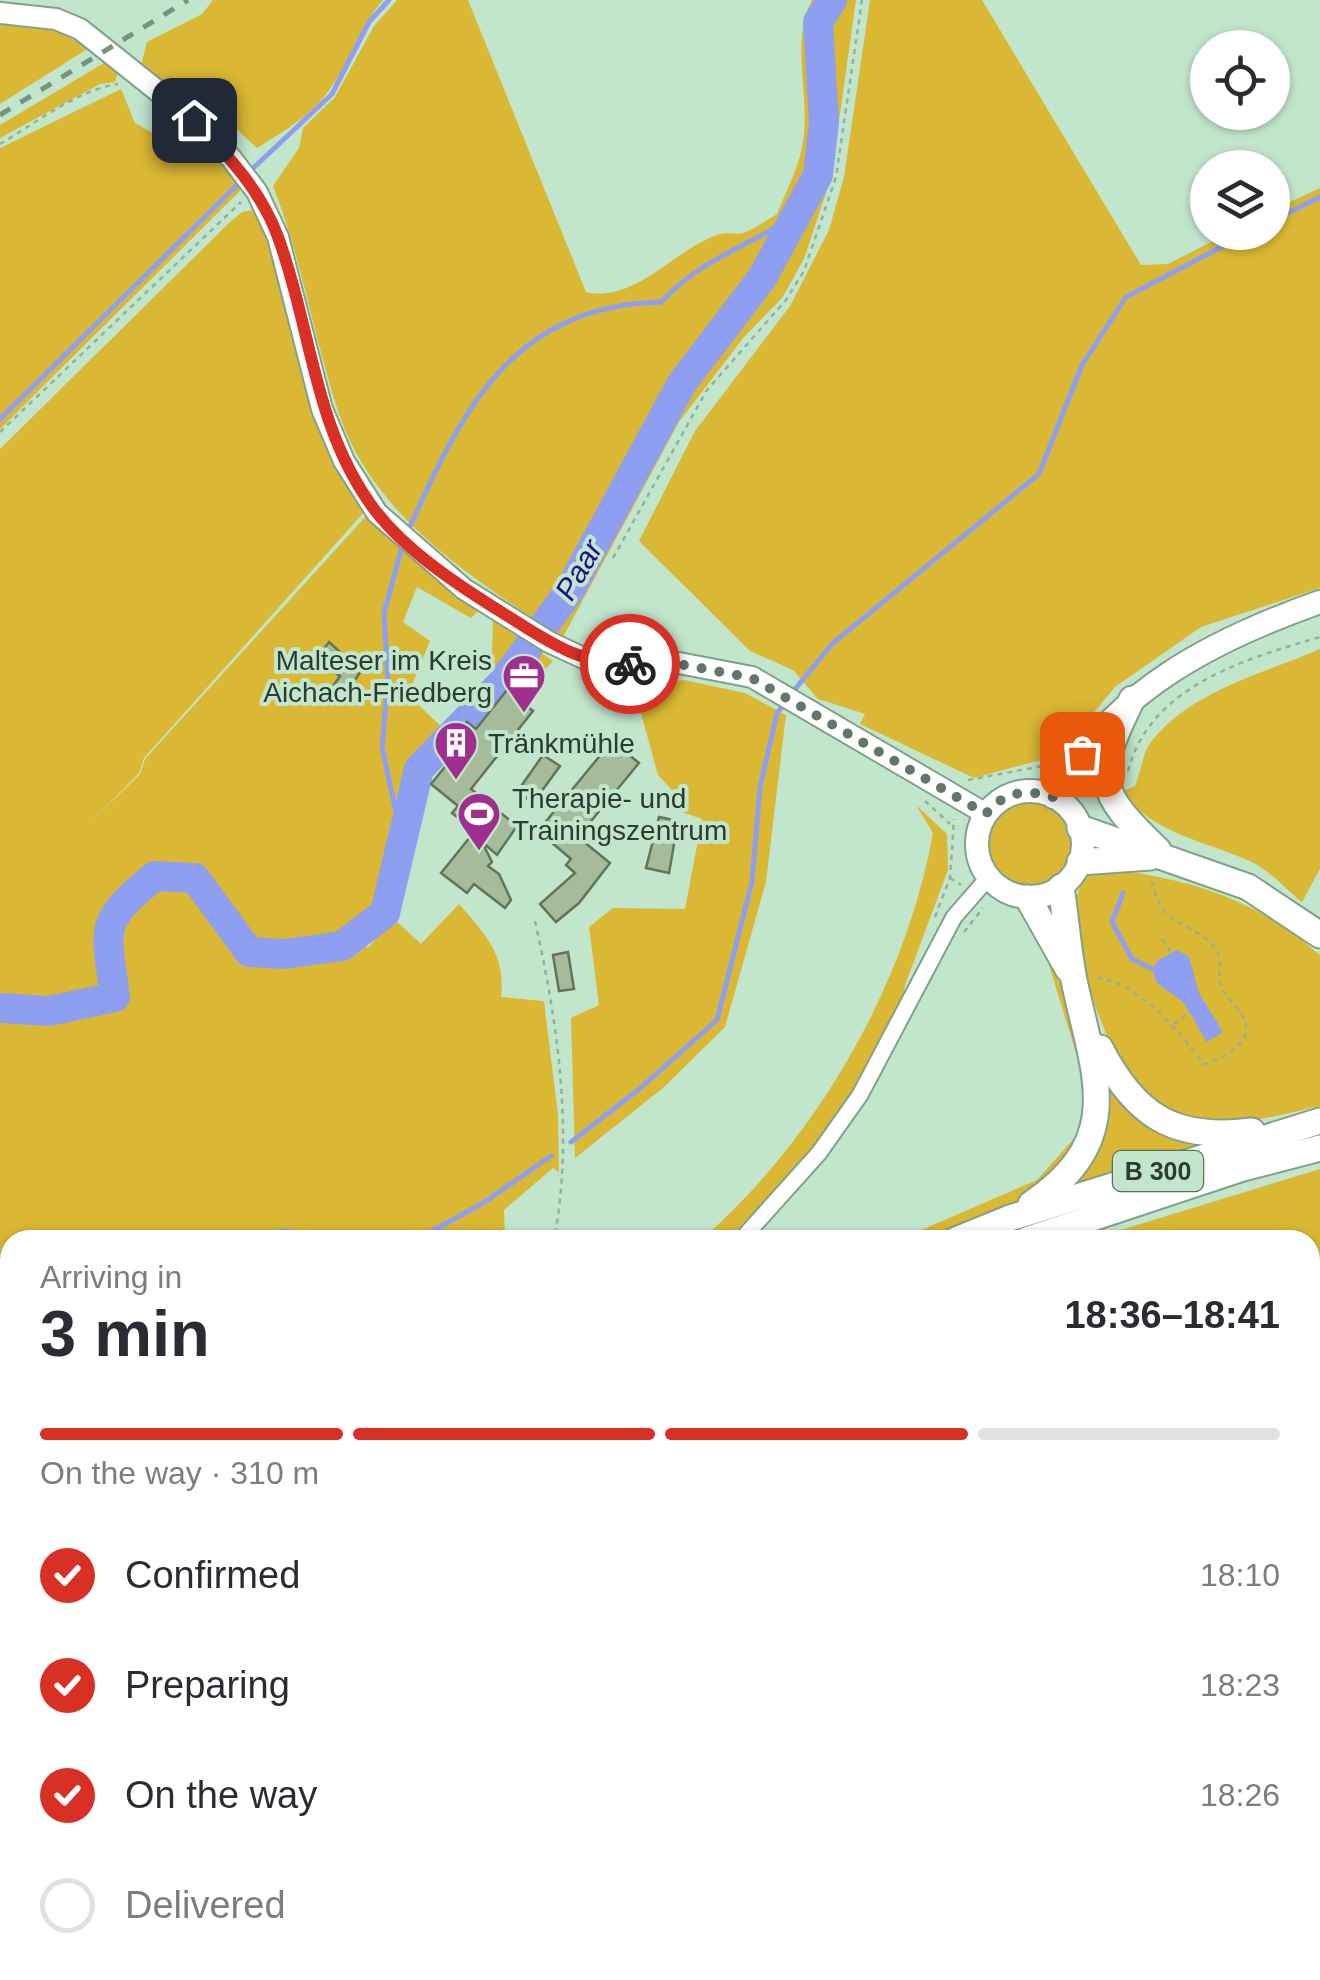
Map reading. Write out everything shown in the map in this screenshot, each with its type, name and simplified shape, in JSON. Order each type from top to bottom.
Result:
[{"type":"highway","points":[[1132,698],[1111,742],[1106,786],[1114,806],[1165,856]]},
{"type":"highway","points":[[1080,828],[1248,886],[1320,935]]},
{"type":"highway","points":[[1080,862],[1165,856]]},
{"type":"highway","points":[[1010,1218],[1048,1192],[1086,1144],[1099,1095],[1088,1023],[1075,982],[1062,887]]},
{"type":"highway","points":[[1028,898],[1075,982]]},
{"type":"highway","points":[[1088,1023],[1122,1089],[1165,1122],[1224,1135],[1313,1123]]},
{"type":"highway","name":"B 300","points":[[981,1230],[1313,1123]]},
{"type":"highway","name":"B 300","points":[[1053,1230],[1107,1210],[1320,1148]]},
{"type":"highway","points":[[1076,1230],[1107,1210]]},
{"type":"main road","points":[[1053,797],[1065,775],[1132,698],[1174,666],[1224,640],[1320,602]]},
{"type":"main road","points":[[1017,793],[1053,797],[1064,804],[1080,828],[1080,862],[1062,887],[1028,898],[1000,889],[988,878],[977,851],[986,814],[1017,793]]},
{"type":"street","points":[[0,13],[56,20],[80,30],[146,81],[231,158],[256,192],[278,237],[322,409],[344,461],[377,513],[464,589],[549,642],[594,663],[724,669],[774,689],[986,814]]},
{"type":"street","points":[[750,1230],[819,1154],[860,1095],[954,917],[988,878]]},
{"type":"path","points":[[613,558],[707,390],[786,300],[804,271],[836,177],[862,0]]},
{"type":"path","points":[[0,144],[103,86],[146,81]]},
{"type":"path","points":[[0,432],[225,213],[256,192]]},
{"type":"path","points":[[1106,786],[1123,780],[1139,737],[1151,719],[1184,692],[1239,662],[1320,637]]},
{"type":"path","points":[[976,782],[1046,764],[1065,775]]},
{"type":"path","points":[[950,824],[950,878]]},
{"type":"path","points":[[1075,982],[1102,978],[1126,984],[1173,1025],[1203,1064],[1239,1046],[1246,1034],[1245,1020],[1221,986],[1221,958],[1211,942],[1179,926],[1158,902],[1153,867],[1165,856]]},
{"type":"path","points":[[535,921],[550,998],[564,1171],[555,1230]]},
{"type":"path","points":[[1162,939],[1172,954]]},
{"type":"path","points":[[1173,1025],[1190,1012]]},
{"type":"shaded area","points":[[213,0],[383,0],[323,98],[257,148],[232,125],[213,124],[141,65],[147,42],[202,14]]},
{"type":"shaded area","points":[[397,0],[468,0],[586,292],[604,293],[639,282],[704,240],[747,232],[777,214],[802,147],[805,110],[801,53],[805,17],[812,0],[856,0],[831,178],[804,259],[782,298],[744,337],[679,422],[563,637],[496,593],[431,543],[376,484],[355,451],[339,414],[273,186],[299,148],[303,128],[335,97],[374,26]]},
{"type":"shaded area","points":[[870,0],[982,0],[1141,265],[1168,264],[1196,250],[1290,250],[1290,202],[1320,188],[1320,588],[1201,627],[1115,687],[1059,755],[974,778],[860,724],[865,714],[818,699],[793,670],[750,651],[639,541],[695,431],[790,306],[829,230],[844,177]]},
{"type":"shaded area","points":[[0,22],[53,28],[89,48],[0,104]]},
{"type":"shaded area","points":[[109,60],[119,69],[115,82],[100,84],[0,138],[0,125]]},
{"type":"shaded area","points":[[121,89],[135,123],[203,161],[216,155],[244,187],[0,429],[0,148]]},
{"type":"shaded area","points":[[254,210],[260,216],[365,511],[144,758],[139,773],[94,819],[140,774],[145,759],[367,515],[479,610],[471,618],[417,587],[403,622],[430,641],[408,695],[446,731],[415,758],[396,799],[376,904],[359,936],[368,948],[393,918],[421,944],[459,904],[485,935],[497,957],[501,997],[544,1001],[558,1115],[559,1172],[553,1168],[504,1210],[505,1230],[0,1230],[0,449],[242,212]]},
{"type":"shaded area","points":[[493,620],[553,661],[521,694],[491,678]]},
{"type":"shaded area","points":[[1320,649],[1320,869],[1302,902],[1259,866],[1165,827],[1121,792],[1135,786],[1151,742],[1186,709],[1230,685]]},
{"type":"shaded area","points":[[684,680],[745,693],[786,715],[766,882],[725,1027],[663,1088],[575,1158],[571,1018],[599,1005],[589,927],[613,908],[685,909],[702,819],[682,812],[673,791],[658,775],[637,699],[644,684]]},
{"type":"shaded area","points":[[1030,791],[1050,795],[1067,807],[1079,824],[1083,844],[1079,864],[1067,881],[1050,893],[1030,897],[1010,893],[993,881],[981,864],[977,844],[981,824],[993,807],[1010,795]]},
{"type":"shaded area","points":[[916,805],[947,834],[948,870],[892,1025],[846,1101],[790,1173],[736,1230],[712,1230],[782,1155],[850,1055],[902,946],[933,833]]},
{"type":"shaded area","points":[[1109,869],[1168,879],[1222,895],[1272,920],[1320,955],[1320,1106],[1256,1120],[1207,1122],[1172,1113],[1143,1096],[1130,1080],[1103,1025],[1090,992],[1076,927],[1076,901],[1083,882]]},
{"type":"shaded area","points":[[1036,922],[1074,1021],[1092,1091],[1075,1154],[1025,1201],[957,1230],[921,1230],[1037,1180],[1077,1135],[1083,1103],[1079,1063]]},
{"type":"shaded area","points":[[1103,1067],[1214,1142],[1058,1194]]},
{"type":"shaded area","points":[[1320,1169],[1320,1230],[1121,1230]]},
{"type":"water","points":[[1177,950],[1189,957],[1199,993],[1223,1032],[1207,1042],[1185,1005],[1154,977],[1157,961]]},
{"type":"building","points":[[329,642],[361,671],[342,699],[330,691],[340,676],[316,660]]},
{"type":"building","points":[[507,690],[533,711],[471,789],[517,826],[497,855],[482,842],[492,862],[488,866],[499,874],[511,900],[505,908],[474,884],[467,893],[441,873],[475,831],[452,813],[458,806],[431,784],[462,746],[453,739],[467,722],[476,729]]},
{"type":"building","points":[[612,741],[639,763],[578,837],[610,863],[579,903],[556,922],[540,904],[575,873],[566,865],[571,859],[538,831]]},
{"type":"building","points":[[543,755],[560,766],[533,803],[517,792]]},
{"type":"building","points":[[659,817],[678,821],[669,873],[646,868]]},
{"type":"building","points":[[568,952],[574,989],[559,991],[553,955]]},
{"type":"waterway","points":[[247,174],[332,94],[369,22],[389,0]]},
{"type":"waterway","name":"Paar","points":[[0,1008],[49,1011],[115,997],[110,928],[123,905],[155,876],[195,878],[249,952],[285,954],[342,946],[385,913],[419,769],[501,684],[568,593],[682,383],[762,278],[818,175],[824,122],[818,22],[832,0]]},
{"type":"waterway","points":[[0,419],[240,182]]},
{"type":"waterway","points":[[1290,212],[1320,197]]},
{"type":"waterway","points":[[407,533],[472,407],[498,373],[529,345],[565,323],[609,308],[661,302],[708,264],[791,218]]},
{"type":"waterway","points":[[791,694],[833,643],[1039,474],[1082,365],[1126,297],[1216,250]]},
{"type":"waterway","points":[[402,840],[382,747],[388,681],[384,613],[403,543]]},
{"type":"waterway","points":[[571,1142],[638,1090],[717,1020],[752,882],[760,787],[777,713],[785,703]]},
{"type":"waterway","points":[[1123,893],[1112,922],[1132,959],[1153,969]]},
{"type":"waterway","points":[[434,1230],[483,1203],[551,1156]]},
{"type":"railway","points":[[0,115],[188,0]]},
{"type":"way so far","points":[[630,664],[724,669],[752,678],[986,814],[1017,793],[1037,792],[1053,797],[1082,754]]},
{"type":"place","name":"Malteser im Kreis Aichach-Friedberg","points":[[524,714]]},
{"type":"place","name":"Tränkmühle","points":[[456,781]]},
{"type":"place","name":"Therapie- und Trainingszentrum","points":[[479,852]]},
{"type":"route","points":[[194,120],[231,158],[256,192],[278,237],[322,409],[344,461],[377,513],[464,589],[549,642],[594,663],[630,664]]}]
